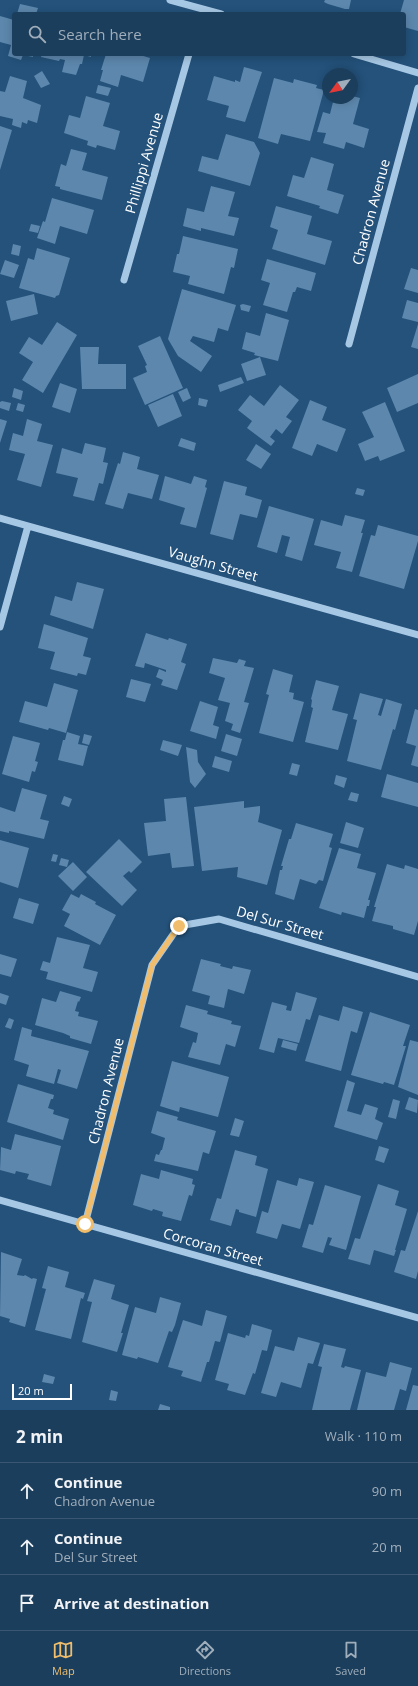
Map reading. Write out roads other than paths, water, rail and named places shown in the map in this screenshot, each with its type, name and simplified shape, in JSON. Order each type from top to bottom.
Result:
[{"type":"street","points":[[170,0],[201,11]]},
{"type":"street","name":"Phillippi Avenue","points":[[124,280],[188,56]]},
{"type":"street","points":[[361,56],[418,73]]},
{"type":"street","name":"Chadron Avenue","points":[[348,344],[418,88]]},
{"type":"street","name":"Vaughn Street","points":[[0,518],[418,634]]},
{"type":"street","points":[[0,627],[28,526]]},
{"type":"street","name":"Del Sur Street","points":[[152,965],[179,926],[219,919],[418,976]]},
{"type":"street","name":"Chadron Avenue","points":[[85,1224],[152,965]]},
{"type":"street","name":"Corcoran Street","points":[[0,1200],[418,1318]]}]
